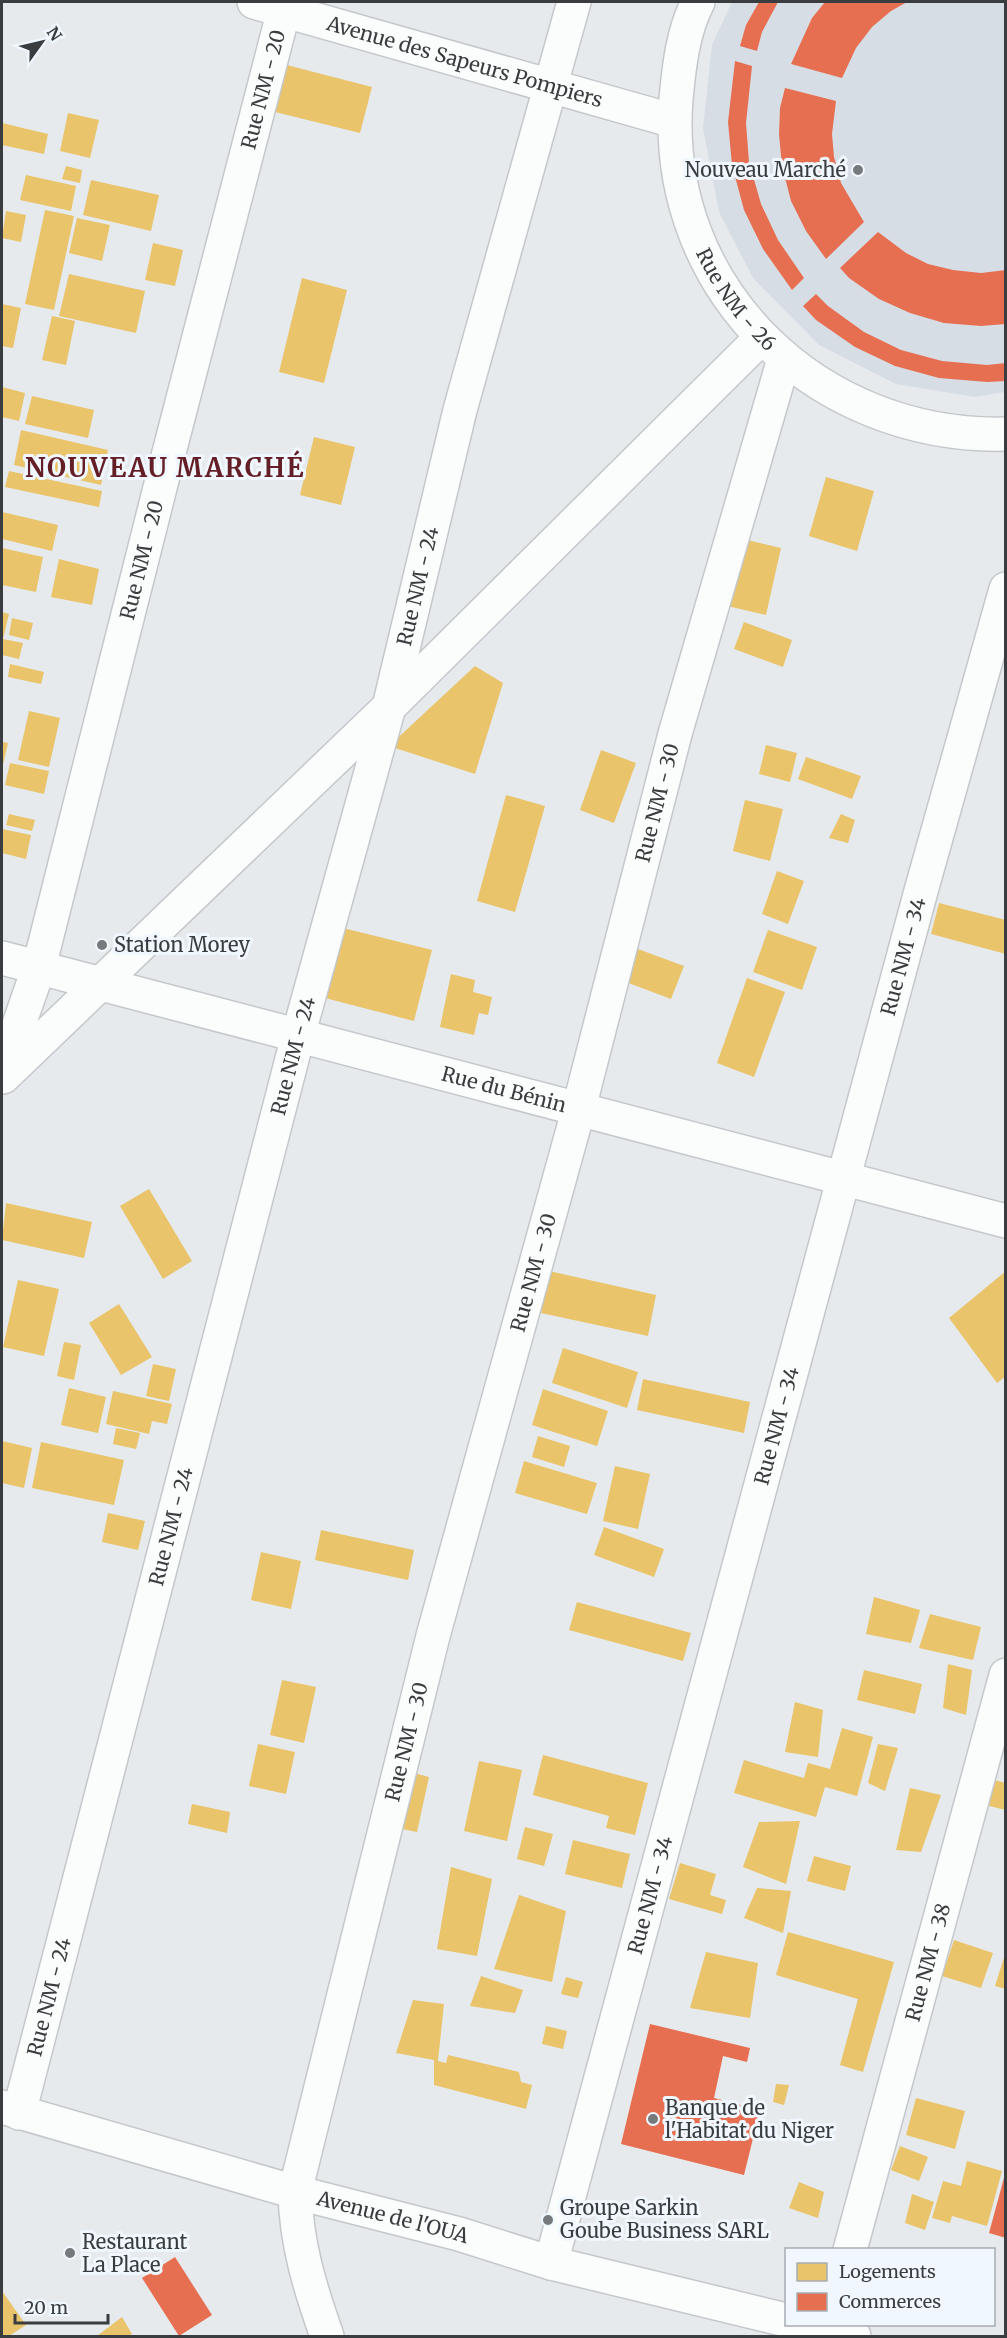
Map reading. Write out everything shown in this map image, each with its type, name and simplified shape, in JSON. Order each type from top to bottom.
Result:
[{"type":"street","name":"Rue NM - 24","points":[[10,2110],[298,1036],[389,707],[460,410],[574,2]]},
{"type":"street","name":"Rue NM - 26","points":[[688,4],[679,64],[674,121],[678,168],[689,215],[707,259],[731,300],[773,348],[826,389],[872,412],[920,427],[971,435],[1005,434]]},
{"type":"street","name":"Avenue des Sapeurs Pompiers","points":[[269,6],[674,121]]},
{"type":"street","name":"Rue NM - 20","points":[[2,1076],[39,967],[162,480],[269,6]]},
{"type":"street","points":[[2,1076],[389,707],[773,348]]},
{"type":"street","name":"Rue NM - 30","points":[[327,2337],[302,2259],[296,2225],[295,2192],[433,1636],[579,1108],[773,348]]},
{"type":"street","name":"Rue NM - 34","points":[[551,2263],[1005,589]]},
{"type":"street","name":"Rue du Bénin","points":[[2,958],[1005,1221]]},
{"type":"street","name":"Rue NM - 38","points":[[851,2248],[1005,1675]]},
{"type":"street","name":"Avenue de l'OUA","points":[[10,2110],[295,2192],[459,2234],[551,2263],[785,2320]]},
{"type":"shaded area","name":"Nouveau Marché","points":[[732,2],[1005,2],[1005,392],[975,397],[896,384],[819,345],[753,278],[719,212],[703,128],[712,45]]},
{"type":"building: Logements","points":[[275,62],[372,87],[360,133],[263,109]]},
{"type":"building: Logements","points":[[68,113],[99,120],[90,158],[60,151]]},
{"type":"building: Logements","points":[[2,123],[48,134],[44,154],[2,145]]},
{"type":"building: Logements","points":[[66,166],[82,170],[80,183],[62,179]]},
{"type":"building: Logements","points":[[26,175],[76,186],[71,211],[20,200]]},
{"type":"building: Logements","points":[[91,180],[159,195],[151,231],[83,215]]},
{"type":"building: Logements","points":[[45,210],[74,216],[54,310],[25,304]]},
{"type":"building: Logements","points":[[6,211],[26,215],[21,242],[2,238]]},
{"type":"building: Logements","points":[[77,218],[110,225],[102,261],[69,253]]},
{"type":"building: Logements","points":[[153,243],[183,250],[175,286],[145,280]]},
{"type":"building: Logements","points":[[69,274],[145,291],[136,333],[59,316]]},
{"type":"building: Logements","points":[[302,278],[347,290],[324,383],[279,372]]},
{"type":"building: Logements","points":[[2,304],[21,308],[13,348],[2,346]]},
{"type":"building: Logements","points":[[52,316],[75,321],[66,365],[42,360]]},
{"type":"building: Logements","points":[[2,387],[25,393],[19,421],[2,417]]},
{"type":"building: Logements","points":[[32,396],[94,410],[88,438],[25,424]]},
{"type":"building: Logements","points":[[21,430],[108,450],[101,485],[14,465]]},
{"type":"building: Logements","points":[[314,437],[355,447],[341,505],[300,495]]},
{"type":"building: Logements","points":[[9,471],[102,491],[99,507],[5,487]]},
{"type":"building: Logements","points":[[826,477],[874,491],[857,551],[809,536]]},
{"type":"building: Logements","points":[[2,512],[58,525],[52,551],[2,539]]},
{"type":"building: Logements","points":[[739,538],[781,548],[766,615],[723,605]]},
{"type":"building: Logements","points":[[2,548],[43,557],[36,592],[2,585]]},
{"type":"building: Logements","points":[[59,559],[99,569],[92,605],[51,597]]},
{"type":"building: Logements","points":[[2,612],[9,614],[3,639],[23,643],[19,659],[2,655]]},
{"type":"building: Logements","points":[[12,618],[33,623],[29,640],[9,635]]},
{"type":"building: Logements","points":[[744,622],[792,640],[783,667],[734,649]]},
{"type":"building: Logements","points":[[10,664],[44,672],[41,684],[8,677]]},
{"type":"building: Logements","points":[[475,666],[503,683],[475,774],[389,746]]},
{"type":"building: Logements","points":[[29,711],[60,718],[49,767],[18,760]]},
{"type":"building: Logements","points":[[2,742],[8,743],[2,769]]},
{"type":"building: Logements","points":[[766,745],[797,753],[790,782],[759,774]]},
{"type":"building: Logements","points":[[601,750],[636,763],[614,823],[580,810]]},
{"type":"building: Logements","points":[[806,757],[861,776],[852,799],[798,779]]},
{"type":"building: Logements","points":[[10,763],[49,771],[44,794],[5,785]]},
{"type":"building: Logements","points":[[506,795],[545,806],[515,912],[477,901]]},
{"type":"building: Logements","points":[[745,800],[783,809],[770,861],[733,851]]},
{"type":"building: Logements","points":[[9,814],[35,820],[32,831],[6,825]]},
{"type":"building: Logements","points":[[841,814],[855,820],[848,843],[829,838]]},
{"type":"building: Logements","points":[[2,829],[31,835],[26,859],[2,853]]},
{"type":"building: Logements","points":[[777,871],[804,881],[788,924],[762,914]]},
{"type":"building: Logements","points":[[939,903],[1006,920],[1006,954],[931,934]]},
{"type":"building: Logements","points":[[339,927],[432,950],[414,1021],[321,997]]},
{"type":"building: Logements","points":[[768,930],[817,947],[802,990],[753,972]]},
{"type":"building: Logements","points":[[638,949],[684,966],[671,999],[626,982]]},
{"type":"building: Logements","points":[[451,974],[475,980],[473,992],[492,997],[488,1015],[479,1013],[474,1035],[440,1027]]},
{"type":"building: Logements","points":[[747,978],[785,992],[754,1077],[717,1063]]},
{"type":"building: Logements","points":[[149,1189],[192,1261],[163,1279],[120,1206]]},
{"type":"building: Logements","points":[[6,1203],[92,1222],[84,1258],[2,1240]]},
{"type":"building: Logements","points":[[549,1271],[656,1295],[648,1336],[541,1313]]},
{"type":"building: Logements","points":[[1006,1271],[1006,1376],[997,1383],[949,1318]]},
{"type":"building: Logements","points":[[18,1280],[59,1289],[44,1356],[3,1347]]},
{"type":"building: Logements","points":[[119,1304],[152,1357],[121,1375],[89,1323]]},
{"type":"building: Logements","points":[[64,1342],[81,1345],[74,1380],[57,1376]]},
{"type":"building: Logements","points":[[563,1348],[638,1372],[627,1408],[552,1383]]},
{"type":"building: Logements","points":[[153,1364],[176,1369],[169,1401],[146,1396]]},
{"type":"building: Logements","points":[[643,1379],[750,1402],[744,1433],[637,1410]]},
{"type":"building: Logements","points":[[69,1388],[106,1397],[98,1433],[61,1425]]},
{"type":"building: Logements","points":[[543,1389],[608,1411],[597,1446],[532,1425]]},
{"type":"building: Logements","points":[[113,1391],[172,1404],[167,1424],[152,1421],[149,1434],[106,1424]]},
{"type":"building: Logements","points":[[116,1428],[140,1433],[136,1449],[113,1444]]},
{"type":"building: Logements","points":[[538,1436],[570,1446],[564,1467],[532,1457]]},
{"type":"building: Logements","points":[[2,1441],[32,1448],[24,1488],[2,1483]]},
{"type":"building: Logements","points":[[41,1442],[124,1460],[114,1505],[32,1488]]},
{"type":"building: Logements","points":[[524,1461],[597,1483],[587,1514],[515,1493]]},
{"type":"building: Logements","points":[[615,1466],[650,1474],[638,1529],[603,1521]]},
{"type":"building: Logements","points":[[108,1513],[145,1521],[138,1550],[102,1542]]},
{"type":"building: Logements","points":[[604,1527],[664,1549],[654,1577],[594,1555]]},
{"type":"building: Logements","points":[[321,1530],[414,1550],[408,1580],[315,1560]]},
{"type":"building: Logements","points":[[261,1552],[301,1561],[291,1609],[251,1600]]},
{"type":"building: Logements","points":[[874,1597],[920,1610],[911,1643],[866,1634]]},
{"type":"building: Logements","points":[[577,1602],[691,1633],[683,1661],[569,1630]]},
{"type":"building: Logements","points":[[930,1614],[981,1627],[973,1660],[919,1648]]},
{"type":"building: Logements","points":[[948,1664],[972,1670],[966,1715],[943,1708]]},
{"type":"building: Logements","points":[[864,1670],[922,1684],[915,1714],[857,1700]]},
{"type":"building: Logements","points":[[282,1680],[316,1687],[304,1743],[270,1735]]},
{"type":"building: Logements","points":[[795,1702],[823,1710],[818,1757],[785,1752]]},
{"type":"building: Logements","points":[[842,1728],[873,1737],[857,1796],[825,1787],[816,1817],[734,1793],[744,1760],[804,1778],[808,1763],[830,1769]]},
{"type":"building: Logements","points":[[258,1744],[295,1752],[286,1794],[249,1786]]},
{"type":"building: Logements","points":[[878,1744],[898,1748],[885,1791],[868,1783]]},
{"type":"building: Logements","points":[[543,1755],[648,1783],[635,1835],[606,1828],[609,1816],[533,1795]]},
{"type":"building: Logements","points":[[479,1761],[522,1770],[507,1841],[464,1831]]},
{"type":"building: Logements","points":[[414,1773],[429,1777],[417,1832],[402,1829]]},
{"type":"building: Logements","points":[[994,1780],[1006,1783],[1006,1810],[989,1806]]},
{"type":"building: Logements","points":[[910,1788],[941,1795],[921,1852],[896,1850]]},
{"type":"building: Logements","points":[[192,1804],[230,1812],[227,1833],[188,1824]]},
{"type":"building: Logements","points":[[800,1821],[786,1884],[743,1867],[759,1822]]},
{"type":"building: Logements","points":[[525,1827],[553,1834],[544,1866],[517,1859]]},
{"type":"building: Logements","points":[[573,1840],[630,1854],[622,1888],[565,1874]]},
{"type":"building: Logements","points":[[814,1856],[851,1866],[845,1891],[807,1881]]},
{"type":"building: Logements","points":[[680,1863],[716,1874],[710,1895],[726,1900],[722,1914],[669,1899]]},
{"type":"building: Logements","points":[[451,1867],[492,1879],[477,1956],[437,1949]]},
{"type":"building: Logements","points":[[757,1888],[791,1891],[783,1933],[744,1918]]},
{"type":"building: Logements","points":[[519,1895],[566,1911],[552,1982],[494,1969]]},
{"type":"building: Logements","points":[[788,1932],[894,1962],[863,2072],[840,2065],[858,1999],[776,1975]]},
{"type":"building: Logements","points":[[954,1940],[993,1953],[981,1988],[942,1976]]},
{"type":"building: Logements","points":[[1006,1951],[1006,1989],[995,1986]]},
{"type":"building: Logements","points":[[706,1952],[758,1963],[750,2018],[690,2008]]},
{"type":"building: Logements","points":[[481,1976],[523,1990],[515,2013],[470,2006]]},
{"type":"building: Logements","points":[[566,1977],[583,1982],[578,1998],[561,1994]]},
{"type":"building: Logements","points":[[413,2000],[444,2004],[438,2061],[446,2063],[448,2055],[519,2072],[521,2082],[532,2085],[526,2109],[434,2085],[434,2060],[396,2053]]},
{"type":"building: Logements","points":[[546,2026],[567,2031],[563,2049],[542,2044]]},
{"type":"building: Logements","points":[[776,2084],[789,2085],[784,2105],[773,2102]]},
{"type":"building: Logements","points":[[916,2098],[965,2111],[955,2149],[906,2135]]},
{"type":"building: Logements","points":[[900,2146],[928,2157],[919,2181],[891,2170]]},
{"type":"building: Logements","points":[[967,2161],[1002,2171],[987,2226],[952,2216],[950,2223],[932,2218],[943,2181],[961,2186]]},
{"type":"building: Logements","points":[[799,2182],[824,2192],[818,2218],[789,2208]]},
{"type":"building: Logements","points":[[912,2194],[934,2202],[925,2230],[905,2223]]},
{"type":"building: Logements","points":[[2,2291],[26,2325],[9,2336],[2,2336]]},
{"type":"building: Logements","points":[[122,2317],[132,2334],[97,2336]]},
{"type":"building: Commerces","points":[[759,2],[778,2],[762,32],[757,51],[740,46],[746,25]]},
{"type":"building: Commerces","points":[[825,2],[907,2],[891,11],[872,27],[856,48],[842,78],[791,64],[812,18]]},
{"type":"building: Commerces","points":[[735,61],[752,66],[746,123],[749,162],[761,204],[778,240],[804,278],[792,290],[763,249],[744,210],[732,165],[728,122]]},
{"type":"building: Commerces","points":[[785,88],[836,101],[832,134],[834,157],[841,183],[864,222],[826,259],[806,231],[791,201],[782,166],[779,134],[780,108]]},
{"type":"building: Commerces","points":[[878,232],[906,253],[928,264],[981,273],[1006,270],[1006,324],[981,326],[944,323],[910,313],[879,299],[849,278],[840,268]]},
{"type":"building: Commerces","points":[[816,294],[828,306],[864,332],[901,350],[942,361],[987,365],[1006,363],[1006,381],[987,382],[939,378],[895,366],[855,347],[816,320],[803,306]]},
{"type":"building: Commerces","points":[[650,2024],[750,2048],[747,2062],[723,2056],[714,2098],[760,2110],[744,2175],[621,2144]]},
{"type":"building: Commerces","points":[[1006,2175],[1006,2238],[989,2233]]},
{"type":"building: Commerces","points":[[175,2257],[212,2315],[179,2336],[142,2278]]},
{"type":"place","name":"Nouveau Marché","points":[[858,170]]},
{"type":"place","name":"Station Morey","points":[[102,945]]},
{"type":"place","name":"Banque de l'Habitat du Niger","points":[[653,2119]]},
{"type":"place","name":"Groupe Sarkin Goube Business SARL","points":[[548,2220]]},
{"type":"place","name":"Restaurant La Place","points":[[70,2253]]},
{"type":"district","name":"NOUVEAU MARCHÉ","points":[[165,468]]}]
